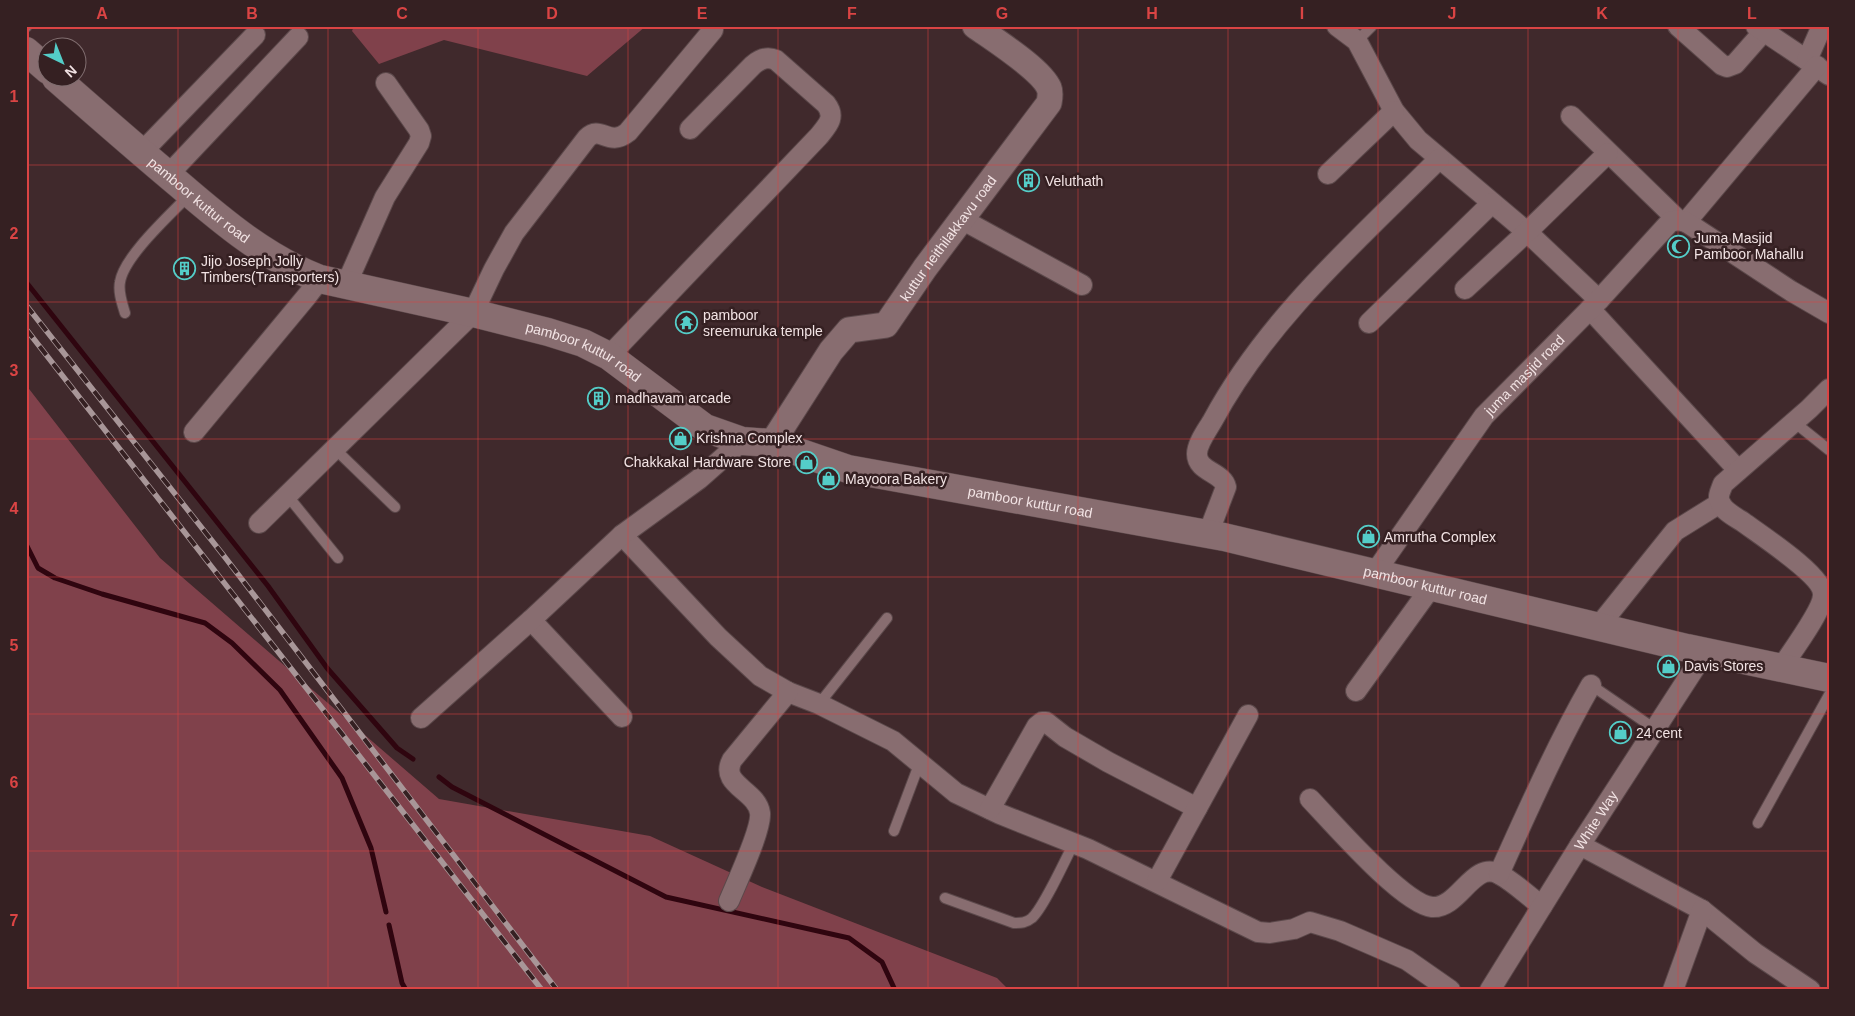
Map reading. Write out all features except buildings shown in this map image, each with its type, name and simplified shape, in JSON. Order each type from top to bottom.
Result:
[{"type":"main road","points":[[26,51],[38,61]]},
{"type":"main road","name":"pamboor kuttur road","points":[[67,88],[190,194],[262,250],[297,270],[320,279],[472,313],[583,343],[609,356],[705,428],[742,441],[772,444],[848,469],[1208,534],[1705,652],[1829,678]]},
{"type":"street","name":"kuttur neithilakkavu road","points":[[772,444],[832,351],[849,330],[886,324],[925,268],[963,220],[1049,103],[1051,96],[1049,87],[1036,72],[976,26]]},
{"type":"street","points":[[1337,26],[1357,41],[1394,111],[1412,134],[1439,159],[1527,232],[1595,305],[1738,470]]},
{"type":"street","points":[[1678,26],[1722,65],[1727,67],[1735,64],[1760,29],[1818,67]]},
{"type":"street","name":"juma masjid road","points":[[1374,574],[1484,416],[1595,305],[1670,222],[1682,221],[1818,67],[1822,26]]},
{"type":"street","points":[[259,523],[472,313],[514,233],[587,138],[596,132],[616,139],[628,132],[713,30]]},
{"type":"street","points":[[141,153],[255,35]]},
{"type":"street","points":[[168,176],[298,37]]},
{"type":"street","points":[[609,356],[819,136],[828,124],[831,113],[826,104],[776,60],[764,58],[753,65],[690,129]]},
{"type":"street","points":[[346,285],[385,197],[419,143],[421,136],[420,130],[386,83]]},
{"type":"street","points":[[1328,174],[1394,111]]},
{"type":"street","points":[[1571,116],[1682,221],[1791,291],[1829,313]]},
{"type":"street","points":[[1465,289],[1608,153]]},
{"type":"street","points":[[1208,534],[1226,487],[1225,483],[1198,460],[1197,453],[1200,443],[1223,401],[1250,361],[1292,306],[1439,159]]},
{"type":"street","points":[[1370,323],[1492,203]]},
{"type":"street","points":[[963,220],[1082,285]]},
{"type":"street","points":[[194,432],[320,279]]},
{"type":"street","points":[[1781,668],[1819,608],[1823,595],[1820,583],[1778,547],[1728,511],[1720,503],[1719,495],[1723,484],[1829,389]]},
{"type":"street","points":[[421,718],[531,620],[622,535],[700,479],[742,441]]},
{"type":"street","points":[[1598,627],[1675,531],[1720,503]]},
{"type":"street","points":[[622,535],[718,636],[760,676],[788,692],[819,704],[893,741],[956,793],[1157,881],[1258,932],[1270,933],[1294,929],[1310,922],[1340,931],[1407,960],[1446,989]]},
{"type":"street","points":[[1356,691],[1432,586]]},
{"type":"street","points":[[531,620],[622,717]]},
{"type":"street","name":"White Way","points":[[1490,990],[1580,845],[1705,652]]},
{"type":"street","points":[[1499,874],[1535,792],[1591,684]]},
{"type":"street","points":[[729,901],[758,828],[760,815],[754,801],[732,779],[728,772],[728,767],[788,692]]},
{"type":"street","points":[[1157,881],[1248,715]]},
{"type":"street","points":[[990,809],[1037,726],[1042,722],[1046,722],[1065,737],[1108,762],[1197,808]]},
{"type":"street","points":[[1310,799],[1395,886],[1413,900],[1434,907],[1450,902],[1477,876],[1487,871],[1499,874],[1542,906]]},
{"type":"street","points":[[1580,845],[1702,910],[1755,953],[1810,990]]},
{"type":"street","points":[[1673,990],[1702,910]]},
{"type":"lane","points":[[1357,41],[1372,26]]},
{"type":"lane","points":[[125,313],[119,290],[120,279],[125,268],[136,251],[190,194]]},
{"type":"lane","points":[[1794,422],[1829,450]]},
{"type":"lane","points":[[334,448],[396,507]]},
{"type":"lane","points":[[287,495],[338,558]]},
{"type":"lane","points":[[819,704],[886,618]]},
{"type":"lane","points":[[1591,684],[1655,729]]},
{"type":"lane","points":[[1758,822],[1829,695]]},
{"type":"lane","points":[[894,831],[920,762]]},
{"type":"lane","points":[[945,898],[1014,923],[1028,921],[1038,911],[1074,844]]},
{"type":"shaded area","points":[[354,26],[646,26],[587,76],[444,40],[379,64],[352,31]]},
{"type":"shaded area","points":[[26,385],[160,558],[439,799],[650,836],[762,887],[997,978],[1009,990],[26,990]]},
{"type":"waterway","points":[[26,282],[268,586],[327,668],[397,748],[413,759]]},
{"type":"waterway","points":[[26,544],[38,568],[55,578],[102,594],[205,623],[232,643],[280,690],[342,778],[371,848],[386,912]]},
{"type":"waterway","points":[[439,777],[452,787],[666,897],[849,938],[882,962],[895,990]]},
{"type":"waterway","points":[[389,925],[402,983],[406,990]]},
{"type":"railway","points":[[26,305],[224,556],[557,990]]},
{"type":"railway","points":[[26,329],[542,990]]},
{"type":"place","name":"Veluthath","points":[[1029,181]]},
{"type":"place","name":"Juma Masjid Pamboor Mahallu","points":[[1678,246]]},
{"type":"place","name":"Jijo Joseph Jolly Timbers(Transporters)","points":[[185,269]]},
{"type":"place","name":"pamboor sreemuruka temple","points":[[687,323]]},
{"type":"place","name":"madhavam arcade","points":[[599,398]]},
{"type":"place","name":"Krishna Complex","points":[[680,438]]},
{"type":"place","name":"Chakkakal Hardware Store","points":[[807,462]]},
{"type":"place","name":"Mayoora Bakery","points":[[829,479]]},
{"type":"place","name":"Amrutha Complex","points":[[1368,537]]},
{"type":"place","name":"Davis Stores","points":[[1668,666]]},
{"type":"place","name":"24 cent","points":[[1620,733]]}]
